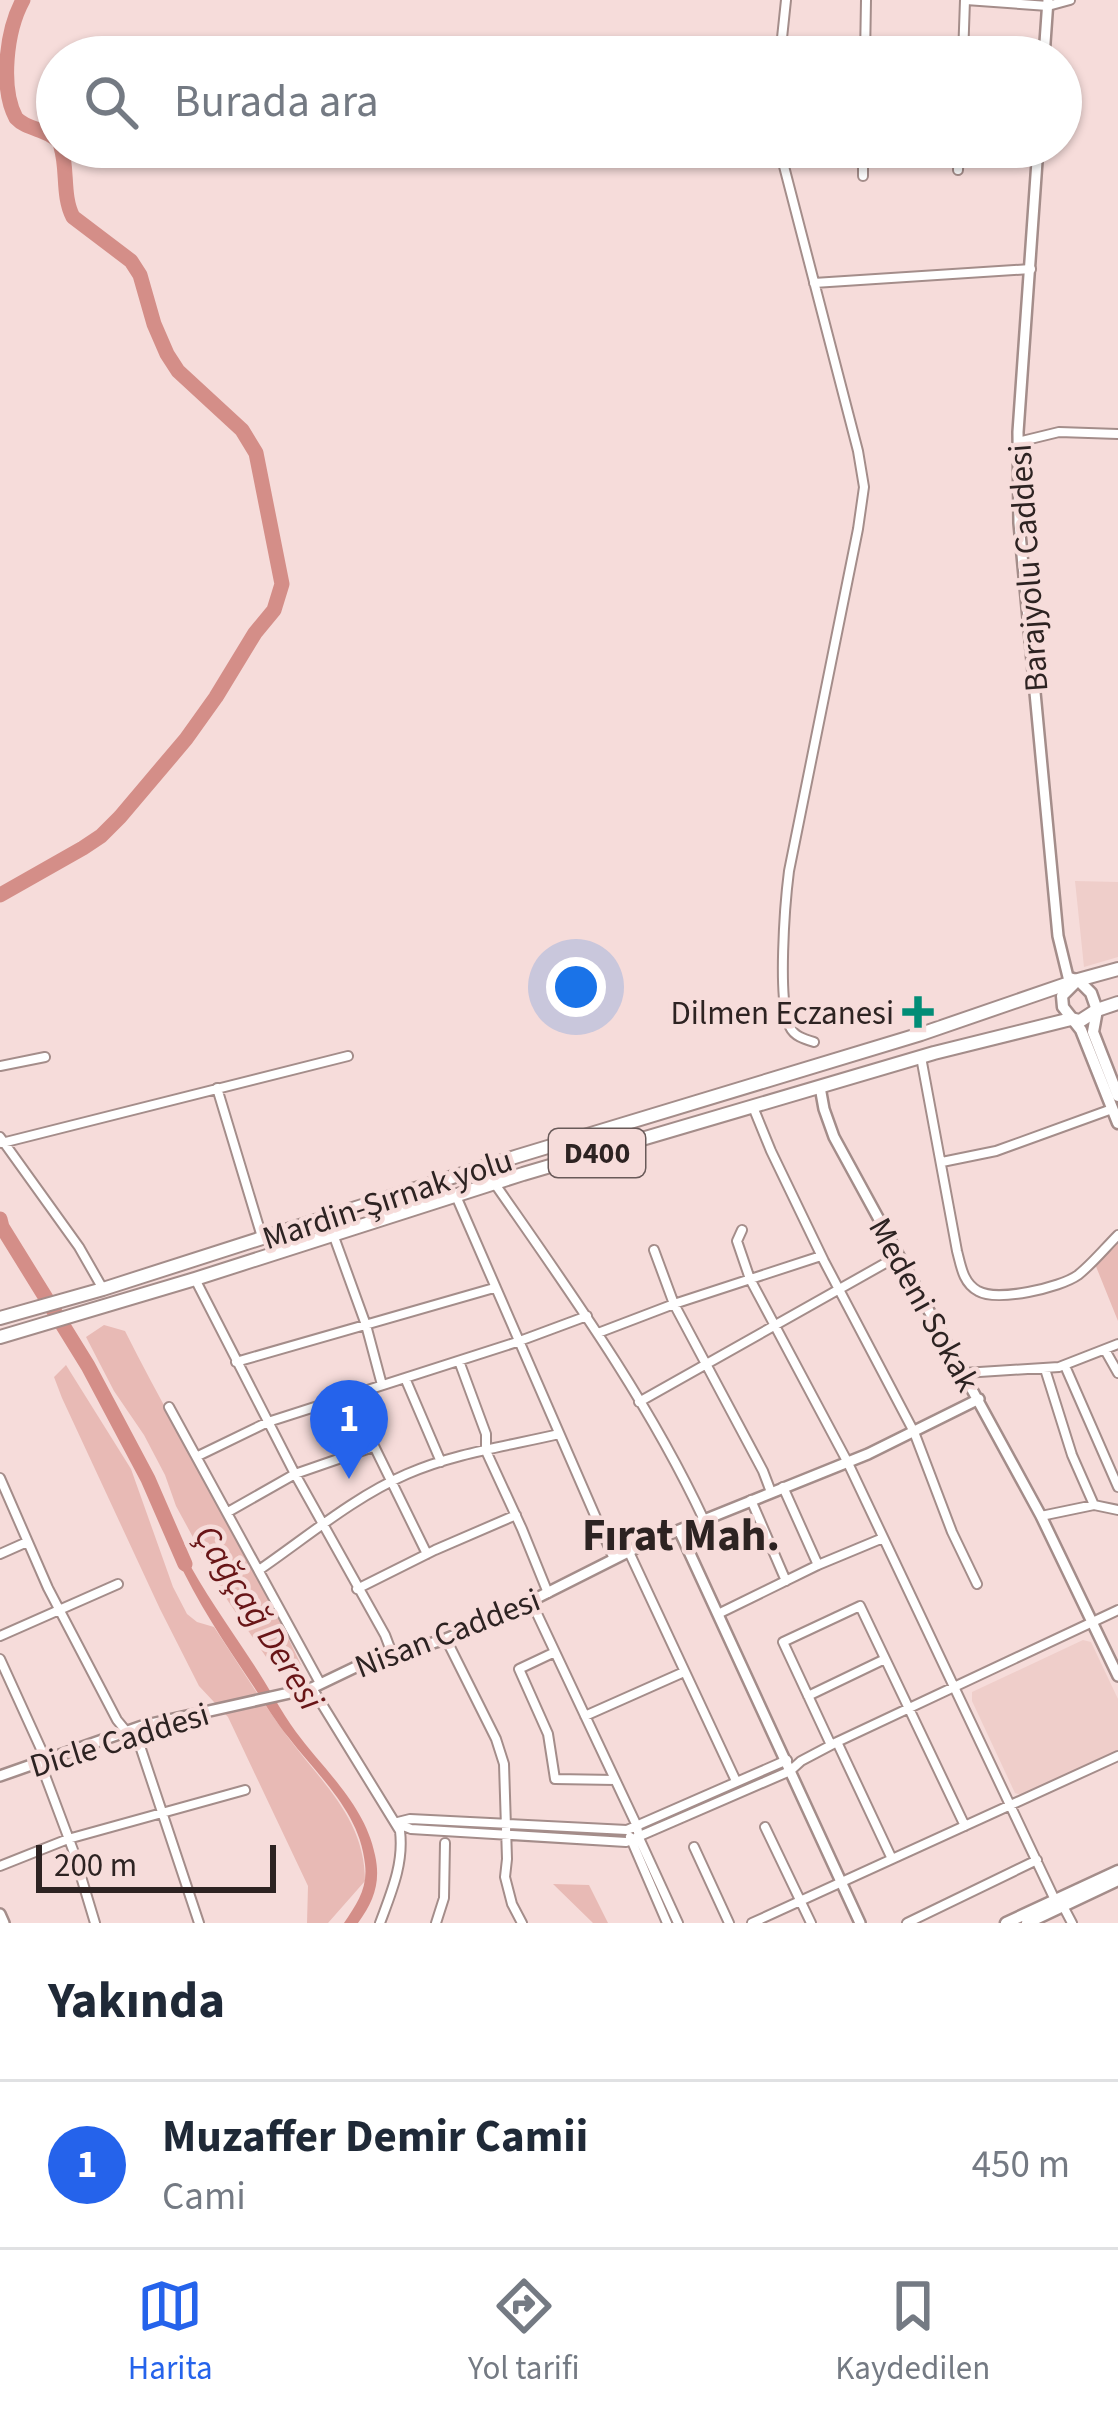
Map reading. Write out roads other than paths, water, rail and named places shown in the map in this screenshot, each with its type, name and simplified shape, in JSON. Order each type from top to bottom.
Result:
[{"type":"highway","name":"Mardin-Şırnak yolu","points":[[0,1318],[1118,969]]},
{"type":"highway","name":"Mardin-Şırnak yolu","points":[[0,1337],[494,1183],[921,1057],[1071,1019],[1080,1021],[1118,1003]]},
{"type":"main road","points":[[1118,1096],[1093,1032],[1097,1010],[1091,993],[1078,980],[1062,996],[1063,1007],[1081,1030],[1118,1123]]},
{"type":"main road","points":[[1027,1923],[1118,1871]]},
{"type":"main road","points":[[1006,1923],[1118,1880]]},
{"type":"street","points":[[782,36],[786,0]]},
{"type":"street","points":[[865,36],[866,0]]},
{"type":"street","points":[[964,36],[966,0],[1070,0]]},
{"type":"street","points":[[1046,36],[1048,3]]},
{"type":"street","points":[[784,168],[864,487],[784,910],[785,1007],[790,1029],[814,1042]]},
{"type":"street","points":[[863,168],[863,176]]},
{"type":"street","name":"Barajyolu Caddesi","points":[[1037,168],[1018,442],[1018,523],[1058,936],[1068,977],[1078,980]]},
{"type":"street","points":[[814,283],[1031,269]]},
{"type":"street","points":[[1018,442],[1059,433],[1118,434]]},
{"type":"street","points":[[103,1289],[79,1247],[1,1140],[348,1056]]},
{"type":"street","points":[[0,1066],[44,1057]]},
{"type":"street","points":[[921,1057],[957,1251],[964,1278],[976,1290],[993,1296],[1064,1283],[1080,1274],[1118,1235]]},
{"type":"street","name":"Medeni Sokak","points":[[820,1087],[834,1137],[1041,1516],[1118,1676]]},
{"type":"street","points":[[217,1088],[262,1237]]},
{"type":"street","points":[[753,1107],[821,1256],[914,1432],[977,1584]]},
{"type":"street","points":[[942,1162],[996,1150],[1112,1108]]},
{"type":"street","points":[[494,1183],[598,1333],[682,1471],[704,1520]]},
{"type":"street","points":[[455,1195],[614,1559]]},
{"type":"street","points":[[742,1230],[737,1241],[749,1279],[847,1461],[1010,1805],[1072,1923]]},
{"type":"street","points":[[333,1234],[382,1385]]},
{"type":"street","points":[[654,1250],[674,1304],[771,1492]]},
{"type":"street","points":[[598,1333],[821,1256]]},
{"type":"street","points":[[639,1402],[898,1256]]},
{"type":"street","points":[[195,1279],[393,1656]]},
{"type":"street","points":[[236,1362],[494,1288]]},
{"type":"street","points":[[198,1456],[268,1422],[586,1316]]},
{"type":"street","points":[[964,1372],[1065,1366],[1118,1344]]},
{"type":"street","points":[[1105,1350],[1118,1373]]},
{"type":"street","points":[[459,1361],[486,1434],[486,1451],[548,1593]]},
{"type":"street","points":[[1065,1366],[1118,1487]]},
{"type":"street","points":[[1045,1369],[1094,1505]]},
{"type":"street","points":[[405,1378],[441,1462]]},
{"type":"street","points":[[349,1395],[427,1554]]},
{"type":"street","name":"Nisan Caddesi","points":[[239,1704],[298,1691],[362,1664],[446,1639],[629,1552],[914,1432],[979,1399]]},
{"type":"street","points":[[170,1406],[260,1570],[316,1685],[396,1822],[402,1847],[398,1873],[380,1923]]},
{"type":"street","points":[[260,1570],[390,1483],[441,1462],[559,1433]]},
{"type":"street","points":[[228,1512],[295,1474],[373,1447]]},
{"type":"street","points":[[0,1478],[3,1494],[59,1610],[117,1720],[141,1749],[199,1923]]},
{"type":"street","points":[[783,1487],[818,1565]]},
{"type":"street","points":[[751,1500],[786,1580]]},
{"type":"street","points":[[1041,1516],[1094,1505],[1118,1510]]},
{"type":"street","points":[[357,1588],[516,1515]]},
{"type":"street","points":[[679,1530],[860,1923]]},
{"type":"street","points":[[718,1614],[883,1538]]},
{"type":"street","points":[[0,1554],[27,1542]]},
{"type":"street","points":[[629,1552],[736,1781]]},
{"type":"street","points":[[0,1636],[118,1585]]},
{"type":"street","points":[[531,1601],[615,1780],[668,1923]]},
{"type":"street","points":[[892,1859],[783,1642],[860,1606],[965,1826]]},
{"type":"street","points":[[634,1834],[790,1771],[834,1743],[1118,1610]]},
{"type":"street","points":[[446,1639],[504,1764],[505,1877],[522,1923]]},
{"type":"street","points":[[555,1652],[519,1669],[548,1734],[555,1779],[615,1780]]},
{"type":"street","points":[[0,1658],[43,1761],[95,1923]]},
{"type":"street","points":[[808,1696],[885,1659]]},
{"type":"street","points":[[586,1716],[684,1672]]},
{"type":"street","name":"Dicle Caddesi","points":[[0,1776],[142,1726],[239,1704]]},
{"type":"street","points":[[752,1923],[1118,1756]]},
{"type":"street","points":[[396,1822],[411,1828],[506,1829],[626,1842],[736,1781],[785,1760],[801,1760]]},
{"type":"street","points":[[0,1866],[68,1839],[244,1790]]},
{"type":"street","points":[[765,1827],[811,1923]]},
{"type":"street","points":[[634,1834],[678,1923]]},
{"type":"street","points":[[436,1923],[444,1898],[445,1843]]},
{"type":"street","points":[[694,1847],[728,1923]]},
{"type":"street","points":[[907,1923],[1037,1860]]},
{"type":"street","points":[[0,1915],[4,1923]]},
{"type":"waterway","points":[[23,0],[12,27],[8,91],[16,118],[36,129]]},
{"type":"waterway","name":"Çağçağ Deresi","points":[[0,895],[83,848],[120,817],[216,697],[274,610],[282,584],[256,453],[242,430],[178,371],[154,324],[140,275],[131,261],[73,217],[64,168]]},
{"type":"waterway","name":"Çağçağ Deresi","points":[[0,1219],[88,1366],[148,1479],[185,1564]]},
{"type":"place","name":"Dilmen Eczanesi","points":[[918,1012]]},
{"type":"place","name":"Muzaffer Demir Camii","points":[[349,1479]]},
{"type":"district","name":"Fırat Mah.","points":[[681,1534]]}]
